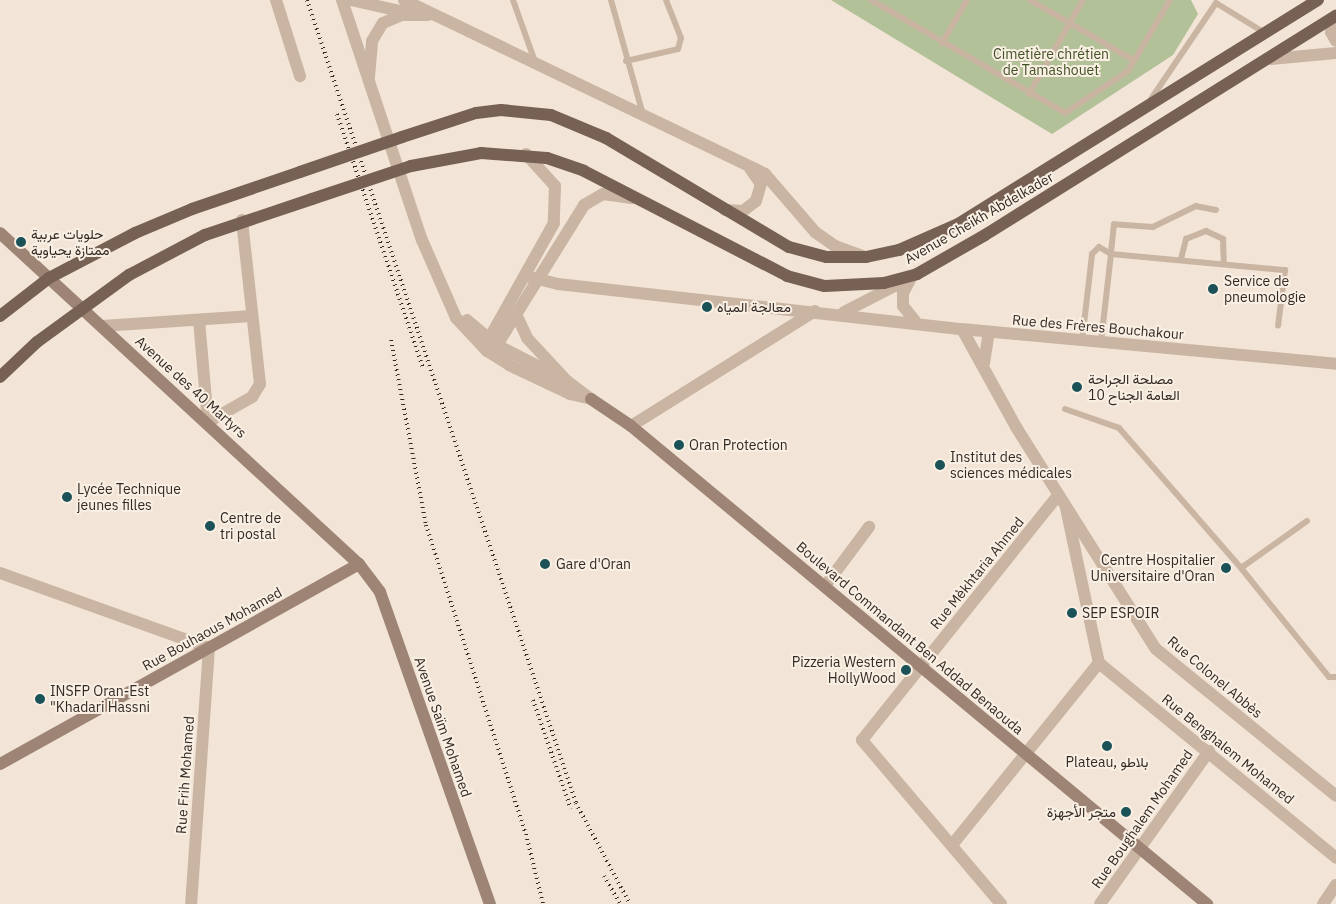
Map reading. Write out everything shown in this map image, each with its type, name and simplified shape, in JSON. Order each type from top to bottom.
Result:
[{"type":"main road","name":"Avenue Cheikh Abdelkader","points":[[0,316],[49,278],[192,208],[476,113],[501,110],[551,115],[606,138],[723,210],[806,254],[866,257],[900,250],[958,224],[1318,0]]},
{"type":"main road","name":"Avenue Cheikh Abdelkader","points":[[0,377],[82,307],[174,249],[242,220],[411,166],[464,155],[526,154],[564,162],[646,202],[756,262],[807,282],[868,286],[917,274],[1336,17]]},
{"type":"main road","points":[[1265,33],[1279,52]]},
{"type":"main road","name":"Avenue des 40 Martyrs","points":[[1,237],[82,307],[208,422],[359,564]]},
{"type":"main road","name":"Boulevard Commandant Ben Addad Benaouda","points":[[591,399],[631,426],[920,667],[1140,847],[1204,903]]},
{"type":"main road","name":"Rue Bouhaous Mohamed","points":[[0,764],[359,564]]},
{"type":"main road","name":"Avenue Saïm Mohamed","points":[[359,564],[380,592],[490,904]]},
{"type":"street","points":[[276,0],[300,76]]},
{"type":"street","name":"Boulevard Commandant Ben Addad Benaouda","points":[[342,0],[370,90],[422,240],[450,304],[491,345],[570,394],[591,399]]},
{"type":"street","points":[[351,0],[415,14],[438,16]]},
{"type":"street","points":[[404,0],[642,111],[775,180],[824,240],[866,257]]},
{"type":"street","points":[[411,0],[438,16]]},
{"type":"street","points":[[370,90],[370,53],[376,30],[391,18],[415,14]]},
{"type":"street","points":[[1336,17],[1331,32],[1336,41]]},
{"type":"street","points":[[1262,63],[1292,54],[1336,53]]},
{"type":"street","points":[[491,345],[516,314],[528,294],[531,278],[552,228],[557,196],[550,179],[526,154]]},
{"type":"street","points":[[723,210],[744,211],[756,201],[761,184],[746,165]]},
{"type":"street","points":[[491,345],[531,278],[578,212],[594,198],[614,194],[646,202]]},
{"type":"street","points":[[199,320],[208,422],[252,397],[260,384],[242,220]]},
{"type":"street","points":[[842,313],[883,296],[917,274]]},
{"type":"street","points":[[915,321],[904,311],[902,299],[917,274]]},
{"type":"street","points":[[531,278],[563,284],[915,321]]},
{"type":"street","points":[[528,294],[563,284]]},
{"type":"street","points":[[631,426],[815,311]]},
{"type":"street","points":[[516,314],[527,338],[567,380]]},
{"type":"street","points":[[102,326],[252,316]]},
{"type":"street","name":"Rue des Frères Bouchakour","points":[[915,321],[989,332],[1336,364]]},
{"type":"street","name":"Rue Colonel Abbès","points":[[962,329],[984,362],[1058,495],[1156,649],[1336,796]]},
{"type":"street","points":[[984,362],[989,332]]},
{"type":"street","name":"Boulevard Commandant Ben Addad Benaouda","points":[[491,345],[567,380],[591,399]]},
{"type":"street","name":"Rue Mèkhtaria Ahmed","points":[[952,845],[862,740],[1058,495]]},
{"type":"street","points":[[1001,904],[952,845],[1099,663],[1066,508]]},
{"type":"street","points":[[825,586],[869,527]]},
{"type":"street","points":[[0,573],[209,648]]},
{"type":"street","name":"Rue Frih Mohamed","points":[[191,904],[209,648]]},
{"type":"street","name":"Rue Benghalem Mohamed","points":[[1099,663],[1336,858]]},
{"type":"street","name":"Rue Boughalem Mohamed","points":[[1100,904],[1208,751]]},
{"type":"street","points":[[1323,904],[1336,885]]},
{"type":"lane","points":[[513,0],[534,59]]},
{"type":"lane","points":[[611,0],[626,60],[642,111]]},
{"type":"lane","points":[[626,60],[678,50],[681,38],[666,0]]},
{"type":"lane","points":[[871,0],[1028,94],[1065,113],[1128,70],[1170,0]]},
{"type":"lane","points":[[942,43],[968,0]]},
{"type":"lane","points":[[1030,0],[1133,60]]},
{"type":"lane","points":[[1028,94],[1083,0]]},
{"type":"lane","points":[[1140,111],[1215,1],[1265,33]]},
{"type":"lane","points":[[1101,342],[1114,224],[1153,227],[1196,206],[1216,210]]},
{"type":"lane","points":[[1181,259],[1186,239],[1206,231],[1223,239],[1224,264]]},
{"type":"lane","points":[[1082,340],[1092,254],[1099,247],[1111,254],[1285,270],[1278,326]]},
{"type":"lane","points":[[1065,409],[1119,428],[1241,568],[1329,677],[1336,677]]},
{"type":"lane","points":[[1241,568],[1307,520]]},
{"type":"green space","name":"Cimetière chrétien de Tamashouet","points":[[831,0],[1191,0],[1198,14],[1173,55],[1052,134]]},
{"type":"railway","points":[[307,0],[576,803],[630,904]]},
{"type":"railway","points":[[337,114],[423,368]]},
{"type":"railway","points":[[391,340],[426,525],[526,834],[543,904]]},
{"type":"railway","points":[[533,700],[571,809]]},
{"type":"railway","points":[[604,876],[620,904]]},
{"type":"place","name":"حلويات عربية ممتازة يحياوية","points":[[21,242]]},
{"type":"place","name":"Service de pneumologie","points":[[1213,289]]},
{"type":"place","name":"معالجة المياه","points":[[707,307]]},
{"type":"place","name":"مصلحة الجراحة العامة الجناح 10","points":[[1077,387]]},
{"type":"place","name":"Oran Protection","points":[[679,445]]},
{"type":"place","name":"Institut des sciences médicales","points":[[940,465]]},
{"type":"place","name":"Lycée Technique jeunes filles","points":[[67,497]]},
{"type":"place","name":"Centre de tri postal","points":[[210,526]]},
{"type":"place","name":"Gare d'Oran","points":[[545,564]]},
{"type":"place","name":"Centre Hospitalier Universitaire d'Oran","points":[[1226,568]]},
{"type":"place","name":"SEP ESPOIR","points":[[1072,613]]},
{"type":"place","name":"Pizzeria Western HollyWood","points":[[906,670]]},
{"type":"place","name":"INSFP Oran-Est \"Khadari Hassni","points":[[40,699]]},
{"type":"place","name":"Plateau, بلاطو","points":[[1107,746]]},
{"type":"place","name":"متجر الأجهزة","points":[[1126,812]]}]
